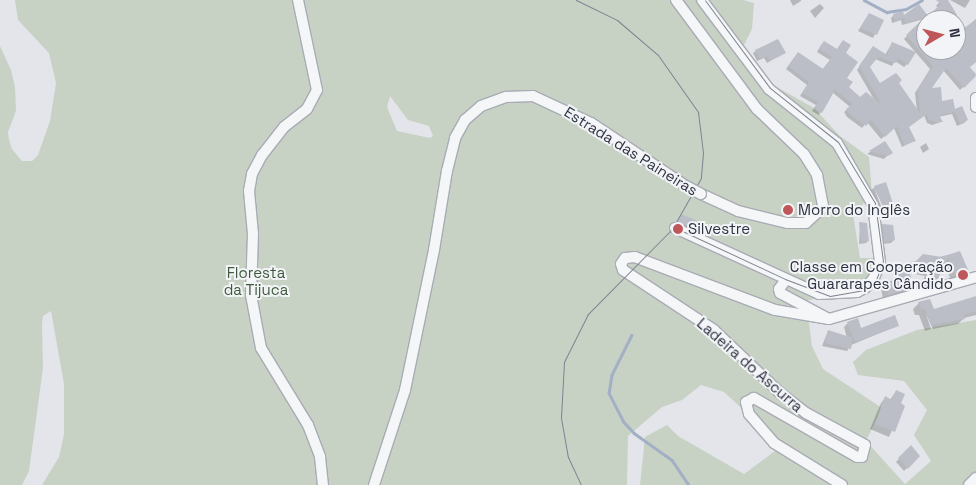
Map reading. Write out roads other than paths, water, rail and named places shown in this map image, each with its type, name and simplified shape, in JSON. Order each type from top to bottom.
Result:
[{"type":"street","points":[[298,0],[316,90],[307,108],[284,127],[262,155],[252,174],[249,191],[253,234],[251,295],[261,348],[308,425],[320,457],[323,485]]},
{"type":"street","name":"Estrada das Paineiras","points":[[374,485],[405,390],[434,250],[447,171],[456,138],[465,120],[481,106],[506,97],[533,96],[591,123],[686,186],[738,211],[787,223],[806,223],[823,207],[818,175],[804,154],[757,109],[676,0]]},
{"type":"street","points":[[675,228],[785,281],[819,294],[856,292],[865,288],[874,278],[880,262],[873,205],[837,143],[769,89],[702,0]]},
{"type":"street","points":[[976,98],[976,107]]},
{"type":"street","name":"Ladeira do Ascurra","points":[[829,319],[775,310],[635,257],[625,258],[622,264],[622,270],[714,330],[779,392],[806,413],[865,445],[862,457],[857,457],[754,398],[746,402],[749,414],[774,443],[842,485]]},
{"type":"street","points":[[785,281],[780,293],[829,319],[976,277]]},
{"type":"street","points":[[970,485],[976,478]]},
{"type":"waterway","points":[[864,0],[887,12],[906,9],[922,0]]},
{"type":"waterway","points":[[632,335],[612,375],[609,393],[623,421],[634,433],[672,460],[689,485]]},
{"type":"tram line","points":[[576,0],[617,20],[658,55],[698,112],[703,153],[701,178],[672,229],[588,314],[564,362],[561,418],[568,457],[581,485]]},
{"type":"tram line","points":[[678,229],[785,279],[830,296],[865,290],[876,280],[883,261],[875,203],[838,142],[770,88],[705,0]]},
{"type":"place","name":"Morro do Inglês","points":[[788,210]]},
{"type":"place","name":"Silvestre","points":[[678,229]]},
{"type":"place","name":"Classe em Cooperação Guararapes Cândido","points":[[963,275]]},
{"type":"park label","name":"Floresta da Tijuca","points":[[256,280]]}]
